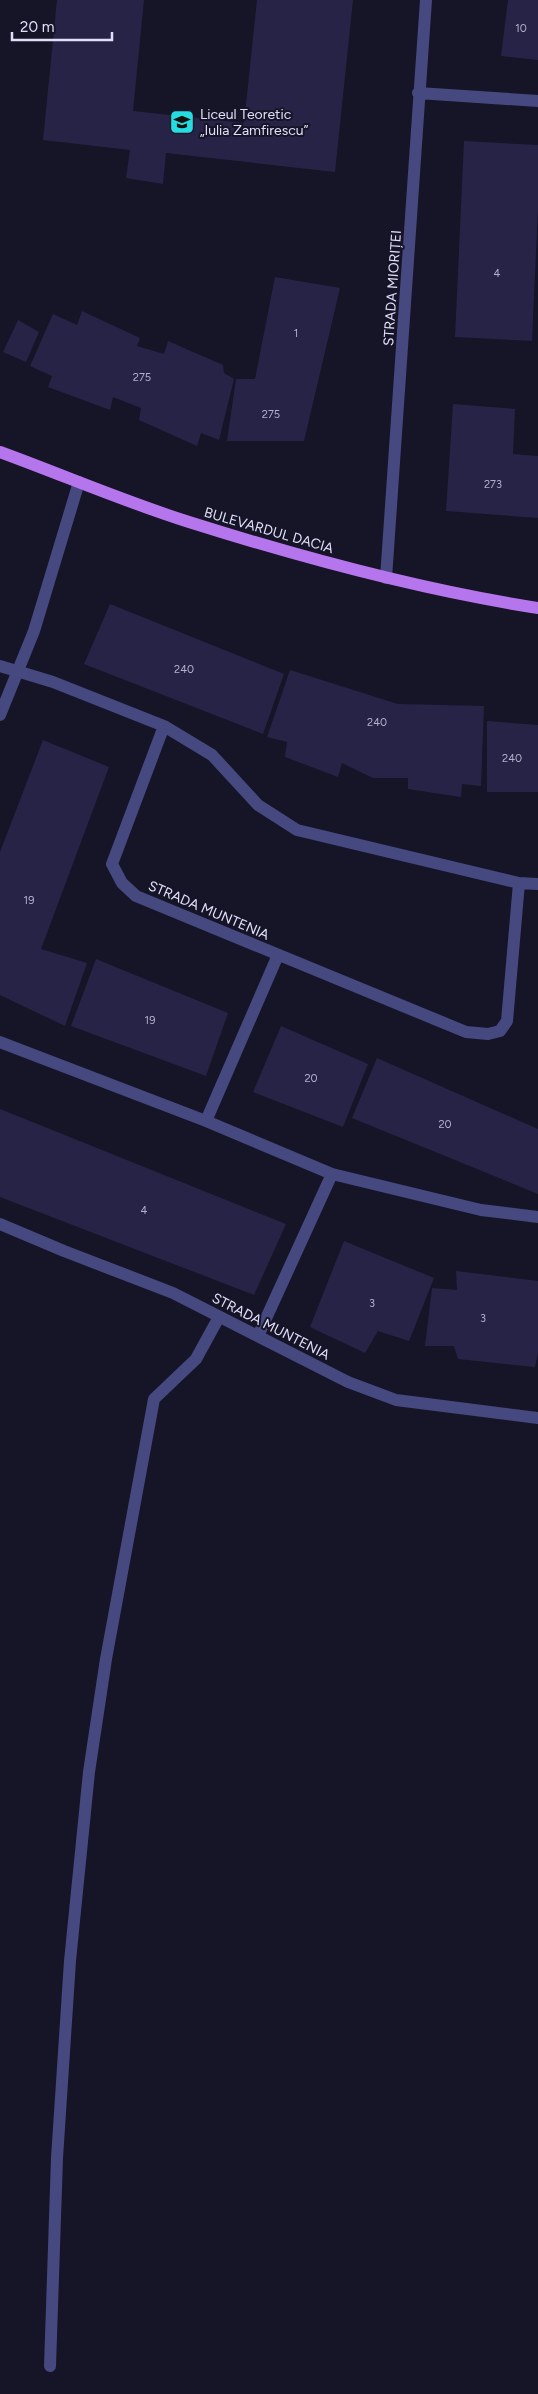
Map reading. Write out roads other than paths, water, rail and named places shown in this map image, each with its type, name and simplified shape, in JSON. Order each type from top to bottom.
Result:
[{"type":"main road","name":"BULEVARDUL DACIA","points":[[0,452],[188,522],[386,578],[475,599],[538,608]]},
{"type":"street","name":"STRADA MIORIȚEI","points":[[386,578],[403,348],[418,93],[426,0]]},
{"type":"street","points":[[418,93],[538,101]]},
{"type":"street","points":[[0,715],[34,630],[79,482]]},
{"type":"street","points":[[0,666],[54,682],[164,726],[212,756],[258,805],[297,830],[519,883],[538,884]]},
{"type":"street","name":"STRADA MUNTENIA","points":[[164,726],[112,864],[122,883],[136,896],[466,1032],[488,1034],[500,1031],[507,1021],[519,883]]},
{"type":"street","name":"STRADA MUNTENIA","points":[[206,1121],[278,955]]},
{"type":"street","points":[[0,1042],[206,1121],[332,1174],[481,1210],[538,1217]]},
{"type":"street","points":[[258,1336],[332,1174]]},
{"type":"street","name":"STRADA MUNTENIA","points":[[0,1224],[173,1293],[348,1382],[396,1400],[538,1418]]},
{"type":"street","points":[[50,2366],[57,2158],[70,1961],[89,1772],[106,1659],[154,1400],[196,1359],[219,1317]]},
{"type":"place","name":"Liceul Teoretic „Iulia Zamfirescu”","points":[[182,122]]}]
